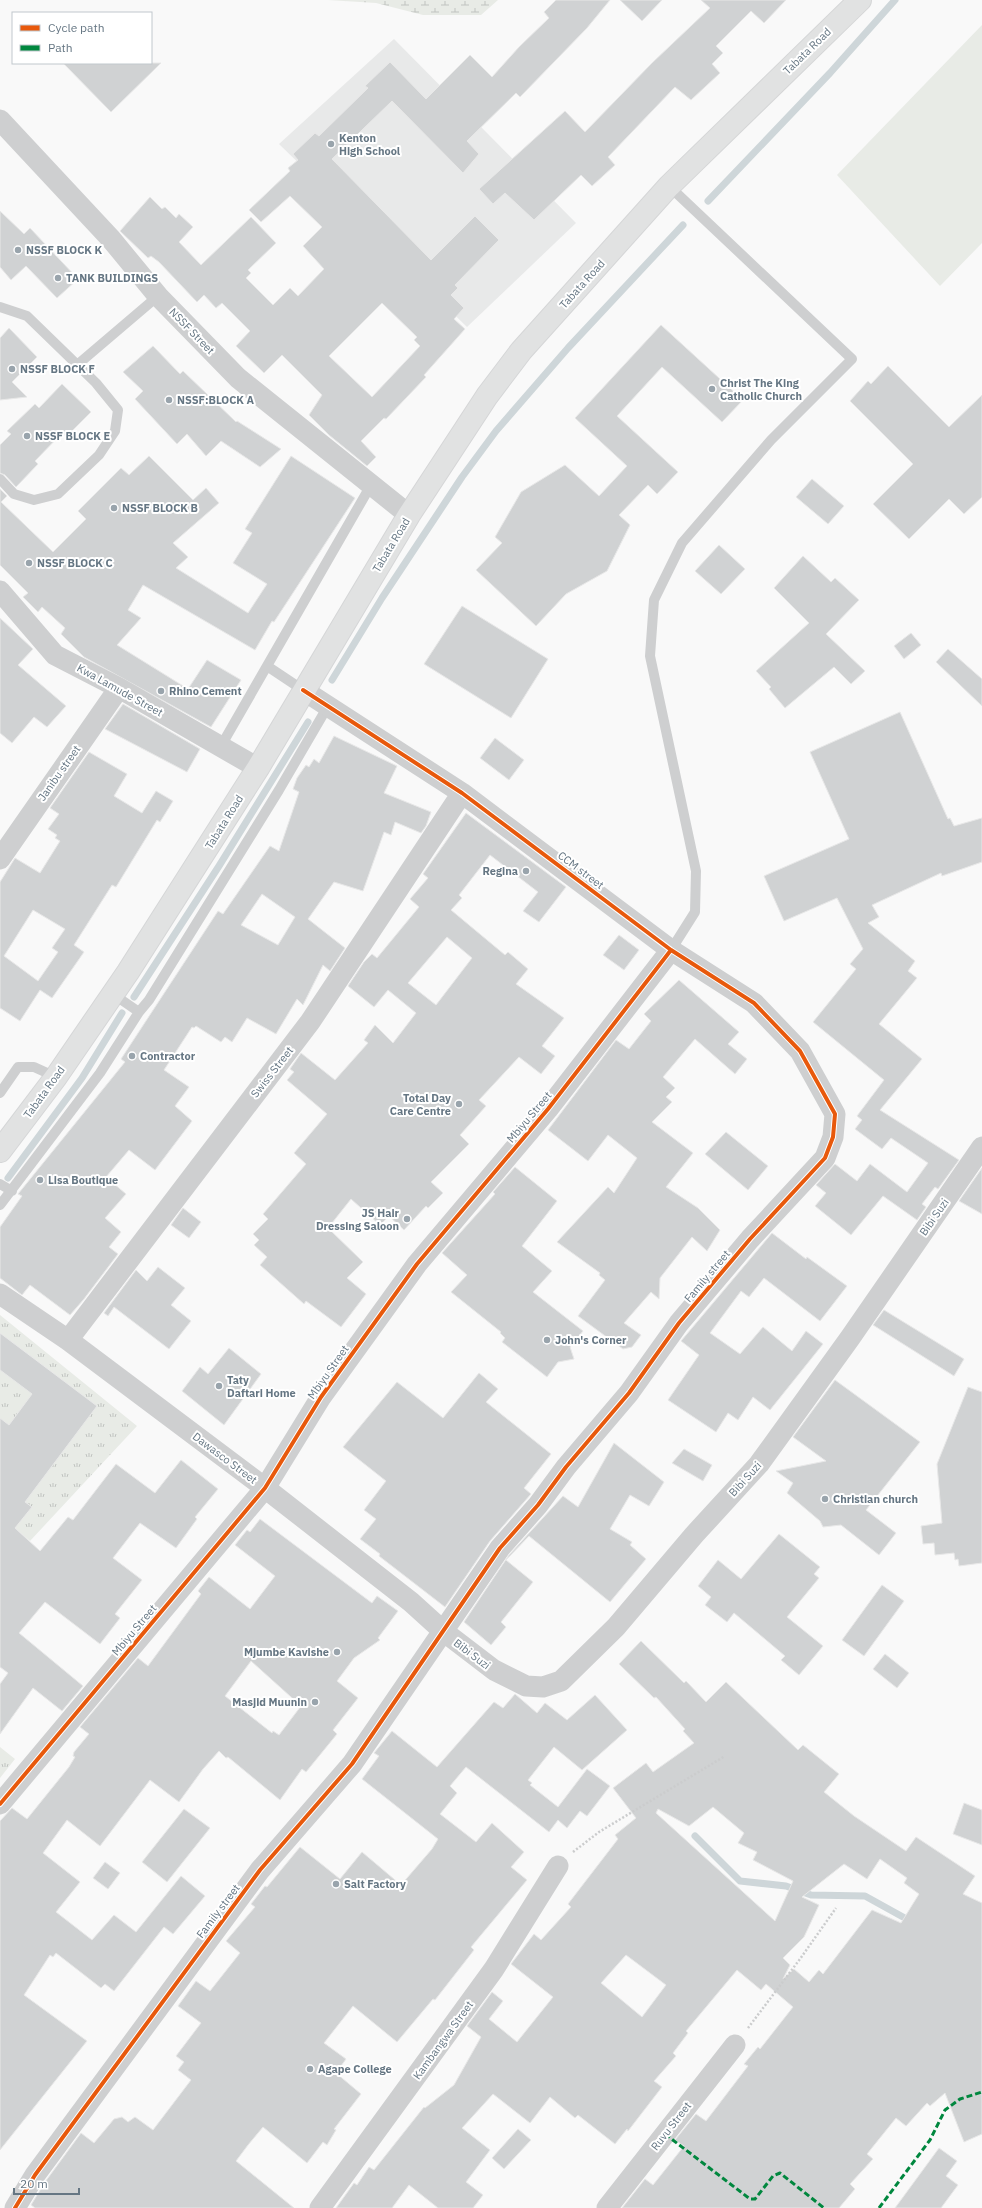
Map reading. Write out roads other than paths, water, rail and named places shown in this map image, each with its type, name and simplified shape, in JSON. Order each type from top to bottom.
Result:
[{"type":"main road","name":"Tabata Road","points":[[0,1151],[56,1077],[113,994],[258,768],[303,690],[409,515],[483,403],[521,351],[669,186],[860,0]]},
{"type":"street","name":"NSSF Street","points":[[0,120],[111,239],[158,296],[238,378],[409,515]]},
{"type":"street","name":"Kwa Lamude Street","points":[[0,591],[55,655],[119,688],[258,768]]},
{"type":"street","name":"Janibu street","points":[[0,859],[119,688]]},
{"type":"street","name":"CCM street","points":[[303,690],[462,793],[671,950],[754,1003],[800,1051],[823,1091]]},
{"type":"street","name":"Swiss Street","points":[[68,1340],[310,1022],[462,793]]},
{"type":"street","name":"Mbiyu Street","points":[[0,1804],[265,1488],[321,1397],[417,1264],[553,1102],[671,950]]},
{"type":"street","name":"Family street","points":[[15,2208],[35,2175],[260,1870],[352,1764],[500,1548],[538,1505],[566,1467],[629,1393],[679,1323],[750,1239],[825,1158],[833,1137],[834,1114],[823,1091]]},
{"type":"street","name":"Bibi Suzi","points":[[443,1631],[494,1670],[526,1686],[543,1687],[561,1681],[616,1627],[694,1535],[759,1464],[850,1338],[982,1147]]},
{"type":"street","name":"Dawasco Street","points":[[0,1294],[68,1340],[265,1488],[411,1602],[443,1631]]},
{"type":"street","name":"Kambangwa Street","points":[[320,2208],[494,1969],[558,1866]]},
{"type":"street","name":"Ruvu Street","points":[[607,2208],[735,2045]]},
{"type":"lane","points":[[669,186],[852,359],[771,440],[682,543],[654,600],[650,656],[696,872],[695,912],[671,950]]},
{"type":"lane","points":[[77,365],[158,296]]},
{"type":"lane","points":[[0,308],[27,316],[96,383],[118,410],[115,431],[99,455],[58,494],[34,500],[14,494],[0,480]]},
{"type":"lane","points":[[221,746],[371,485]]},
{"type":"lane","points":[[267,666],[303,690]]},
{"type":"lane","points":[[0,1205],[100,1073],[279,790],[328,706]]},
{"type":"lane","points":[[113,994],[139,1012]]},
{"type":"lane","points":[[0,1093],[18,1067],[34,1067],[56,1077]]},
{"type":"lane","points":[[0,1184],[12,1191]]},
{"type":"waterway","points":[[708,201],[830,73],[895,0]]},
{"type":"waterway","points":[[332,680],[382,598],[462,477],[496,431],[568,348],[683,225]]},
{"type":"waterway","points":[[134,997],[219,866],[308,722]]},
{"type":"waterway","points":[[8,1178],[82,1078],[122,1013]]},
{"type":"waterway","points":[[695,1836],[740,1881],[786,1886],[811,1895],[865,1896],[912,1922]]},
{"type":"place","name":"Kenton High School","points":[[331,144]]},
{"type":"place","name":"NSSF BLOCK K","points":[[18,250]]},
{"type":"place","name":"TANK BUILDINGS","points":[[58,278]]},
{"type":"place","name":"NSSF BLOCK F","points":[[12,369]]},
{"type":"place","name":"Christ The King Catholic Church","points":[[712,389]]},
{"type":"place","name":"NSSF:BLOCK A","points":[[169,400]]},
{"type":"place","name":"NSSF BLOCK E","points":[[27,436]]},
{"type":"place","name":"NSSF BLOCK B","points":[[114,508]]},
{"type":"place","name":"NSSF BLOCK C","points":[[29,563]]},
{"type":"place","name":"Rhino Cement","points":[[161,691]]},
{"type":"place","name":"Regina","points":[[526,871]]},
{"type":"place","name":"Contractor","points":[[132,1056]]},
{"type":"place","name":"Total Day Care Centre","points":[[459,1104]]},
{"type":"place","name":"Lisa Boutique","points":[[40,1180]]},
{"type":"place","name":"JS Hair Dressing Saloon","points":[[407,1219]]},
{"type":"place","name":"John's Corner","points":[[547,1340]]},
{"type":"place","name":"Taty Daftari Home","points":[[219,1386]]},
{"type":"place","name":"Christian church","points":[[825,1499]]},
{"type":"place","name":"Mjumbe Kavishe","points":[[337,1652]]},
{"type":"place","name":"Masjid Muunin","points":[[315,1702]]},
{"type":"place","name":"Salt Factory","points":[[336,1884]]},
{"type":"place","name":"Agape College","points":[[310,2069]]}]
